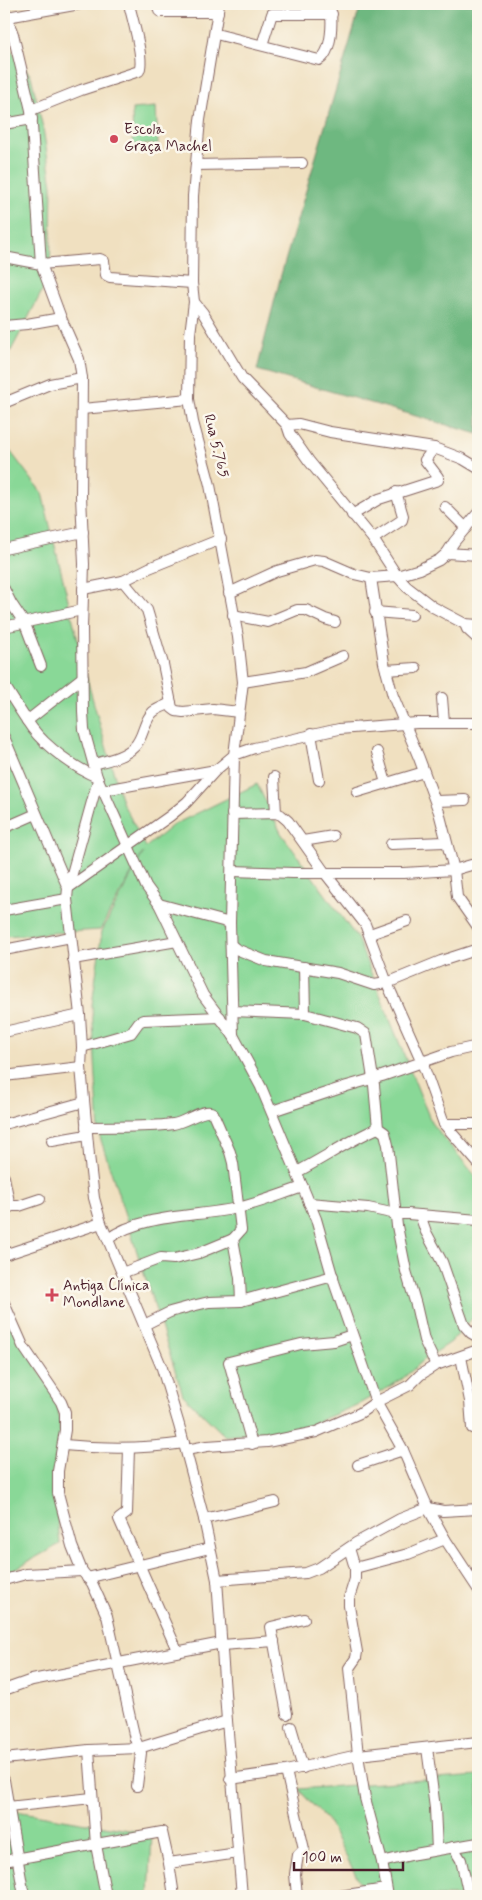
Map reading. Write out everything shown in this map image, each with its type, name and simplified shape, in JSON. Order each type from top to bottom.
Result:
[{"type":"street","points":[[74,4],[5,14],[8,35],[31,115],[41,264],[61,318],[80,359],[82,378],[80,478],[84,730],[98,779],[146,886],[158,904],[203,994],[233,1034],[272,1111],[276,1127],[316,1219],[332,1276],[376,1402],[403,1450],[428,1508],[478,1589]]},
{"type":"street","points":[[4,124],[31,115],[81,90],[138,72],[141,68],[140,56],[129,4]]},
{"type":"street","points":[[158,4],[161,12],[219,8]]},
{"type":"street","name":"Rua 5.765","points":[[219,8],[200,120],[193,196],[192,283],[194,302],[190,334],[190,399],[193,422],[210,485],[221,539],[243,682],[234,755],[232,814],[230,922],[233,1034]]},
{"type":"street","points":[[216,34],[316,59],[322,59],[329,42],[330,9],[272,14],[262,45]]},
{"type":"street","points":[[196,165],[302,163]]},
{"type":"street","points":[[4,257],[41,264],[100,259],[104,261],[106,275],[110,277],[192,283]]},
{"type":"street","points":[[194,302],[203,313],[242,378],[287,425],[290,434],[309,461],[372,539],[397,576],[407,587],[433,607],[465,624],[478,624]]},
{"type":"street","points":[[4,326],[61,318]]},
{"type":"street","points":[[4,403],[50,384],[82,378]]},
{"type":"street","points":[[82,409],[190,399]]},
{"type":"street","points":[[287,425],[299,424],[330,432],[434,448],[463,459],[478,468]]},
{"type":"street","points":[[352,515],[379,499],[396,492],[438,480],[438,477],[425,460],[434,448]]},
{"type":"street","points":[[372,539],[402,520],[403,516],[396,492]]},
{"type":"street","points":[[445,507],[466,528]]},
{"type":"street","points":[[229,593],[277,571],[315,560],[324,561],[354,574],[372,578],[397,576],[428,566],[439,560],[447,553],[478,513]]},
{"type":"street","points":[[4,549],[82,532]]},
{"type":"street","points":[[83,589],[123,581],[149,568],[221,539]]},
{"type":"street","points":[[447,553],[478,555]]},
{"type":"street","points":[[372,578],[386,670],[398,711],[436,801],[445,842],[454,870],[457,897],[478,927]]},
{"type":"street","points":[[123,581],[147,610],[171,704],[176,711],[213,709],[239,712]]},
{"type":"street","points":[[4,589],[10,603],[25,624],[41,666]]},
{"type":"street","points":[[4,627],[25,624],[82,610]]},
{"type":"street","points":[[233,616],[268,622],[297,610],[306,610],[335,622]]},
{"type":"street","points":[[376,612],[412,615]]},
{"type":"street","points":[[465,624],[467,629],[478,639]]},
{"type":"street","points":[[243,682],[306,672],[343,656]]},
{"type":"street","points":[[386,670],[416,668]]},
{"type":"street","points":[[28,721],[83,677]]},
{"type":"street","points":[[4,685],[46,744],[98,779]]},
{"type":"street","points":[[442,698],[444,722]]},
{"type":"street","points":[[94,764],[129,751],[139,741],[148,718],[153,712],[171,704]]},
{"type":"street","points":[[4,910],[67,893],[127,844],[188,802],[216,770],[234,755],[254,748],[339,729],[444,722],[478,723]]},
{"type":"street","points":[[311,734],[319,780]]},
{"type":"street","points":[[4,737],[67,893],[80,1015],[81,1067],[94,1198],[101,1223],[162,1368],[204,1519],[217,1580],[230,1778],[242,1896]]},
{"type":"street","points":[[377,752],[386,783]]},
{"type":"street","points":[[104,790],[216,770]]},
{"type":"street","points":[[357,792],[424,772]]},
{"type":"street","points":[[274,777],[276,813]]},
{"type":"street","points":[[67,893],[98,779]]},
{"type":"street","points":[[436,801],[465,800]]},
{"type":"street","points":[[232,814],[276,813],[281,815],[288,821],[325,873],[365,924],[387,983],[422,1062],[444,1124],[478,1163]]},
{"type":"street","points":[[4,828],[36,814]]},
{"type":"street","points":[[303,841],[333,836]]},
{"type":"street","points":[[391,844],[445,842]]},
{"type":"street","points":[[232,871],[404,873],[454,870],[478,863]]},
{"type":"street","points":[[158,904],[230,922]]},
{"type":"street","points":[[370,934],[407,921]]},
{"type":"street","points":[[4,950],[71,937]]},
{"type":"street","points":[[73,959],[176,941]]},
{"type":"street","points":[[231,945],[236,949],[266,961],[338,973],[374,985],[387,983],[441,961],[478,949]]},
{"type":"street","points":[[304,967],[305,1014]]},
{"type":"street","points":[[233,1011],[305,1014],[362,1030],[367,1039],[378,1128],[385,1133],[388,1145],[400,1247],[424,1340],[436,1365]]},
{"type":"street","points":[[4,1032],[80,1015]]},
{"type":"street","points":[[82,1048],[131,1033],[139,1022],[143,1020],[220,1017]]},
{"type":"street","points":[[272,1111],[451,1052],[478,1046]]},
{"type":"street","points":[[4,1076],[81,1067]]},
{"type":"street","points":[[4,1124],[84,1102]]},
{"type":"street","points":[[52,1141],[87,1131],[173,1124],[190,1119],[205,1111],[213,1113],[230,1152],[241,1230],[233,1240],[199,1253],[174,1259],[161,1258],[122,1272]]},
{"type":"street","points":[[444,1124],[478,1124]]},
{"type":"street","points":[[297,1172],[378,1128]]},
{"type":"street","points":[[4,1177],[7,1207],[40,1199]]},
{"type":"street","points":[[108,1239],[118,1231],[158,1220],[238,1208],[303,1187]]},
{"type":"street","points":[[309,1203],[368,1208],[396,1214],[478,1220]]},
{"type":"street","points":[[420,1215],[426,1232],[442,1262],[464,1326],[478,1337]]},
{"type":"street","points":[[4,1255],[101,1223]]},
{"type":"street","points":[[233,1240],[240,1278],[241,1301]]},
{"type":"street","points":[[144,1325],[170,1312],[192,1306],[209,1302],[241,1301],[332,1276]]},
{"type":"street","points":[[4,1303],[23,1346],[62,1402],[65,1412],[64,1444],[58,1471],[58,1493],[72,1546],[84,1574],[92,1583],[107,1616],[135,1739],[140,1753],[137,1786]]},
{"type":"street","points":[[252,1444],[229,1362],[301,1344],[334,1341],[352,1335]]},
{"type":"street","points":[[64,1444],[129,1448],[252,1444],[316,1432],[360,1413],[376,1402],[410,1385],[420,1374],[436,1365],[478,1350]]},
{"type":"street","points":[[462,1357],[472,1428],[478,1430]]},
{"type":"street","points":[[129,1448],[127,1513],[119,1519],[177,1650]]},
{"type":"street","points":[[358,1465],[403,1450]]},
{"type":"street","points":[[204,1519],[275,1502]]},
{"type":"street","points":[[217,1580],[306,1573],[319,1568],[349,1548],[400,1519],[428,1508],[443,1512],[478,1509]]},
{"type":"street","points":[[355,1568],[408,1554],[445,1538]]},
{"type":"street","points":[[4,1580],[26,1574],[84,1574],[140,1566],[210,1548]]},
{"type":"street","points":[[340,1896],[387,1893],[382,1862],[365,1798],[358,1755],[349,1668],[356,1658],[357,1652],[349,1606],[355,1579],[355,1568],[349,1548]]},
{"type":"street","points":[[287,1714],[271,1627],[304,1620]]},
{"type":"street","points":[[4,1690],[32,1680],[177,1650],[222,1644],[274,1641]]},
{"type":"street","points":[[4,1759],[88,1750],[139,1748],[227,1721]]},
{"type":"street","points":[[291,1727],[303,1768]]},
{"type":"street","points":[[230,1778],[303,1768],[358,1755],[478,1742]]},
{"type":"street","points":[[426,1748],[433,1788],[437,1850]]},
{"type":"street","points":[[88,1750],[91,1765],[96,1845],[106,1896]]},
{"type":"street","points":[[286,1771],[304,1849],[298,1854],[295,1874],[297,1896]]},
{"type":"street","points":[[4,1780],[24,1896]]},
{"type":"street","points":[[8,1807],[92,1798]]},
{"type":"street","points":[[4,1861],[162,1832],[170,1862],[174,1896]]},
{"type":"street","points":[[382,1862],[478,1843]]},
{"type":"street","points":[[461,1860],[466,1845]]},
{"type":"street","points":[[452,1848],[461,1860],[469,1896]]},
{"type":"street","points":[[170,1862],[238,1853]]},
{"type":"green space","points":[[361,4],[478,4],[478,434],[257,370],[281,275]]},
{"type":"green space","points":[[4,40],[31,76],[43,128],[52,186],[50,276],[4,364]]},
{"type":"green space","points":[[156,107],[158,144],[133,145],[132,109]]},
{"type":"green space","points":[[4,443],[42,493],[90,690],[122,802],[146,847],[173,825],[257,784],[281,833],[357,938],[432,1124],[478,1179],[478,1312],[451,1342],[424,1360],[401,1380],[359,1404],[310,1425],[285,1431],[225,1436],[183,1395],[99,1134],[92,1005],[102,931],[143,853],[100,930],[4,936]]},
{"type":"green space","points":[[4,1312],[58,1401],[60,1432],[53,1478],[60,1544],[4,1573]]},
{"type":"green space","points":[[478,1776],[478,1896],[367,1896],[327,1820],[298,1789]]},
{"type":"green space","points":[[4,1809],[152,1834],[149,1896],[4,1896]]},
{"type":"place","name":"Escola Graça Machel","points":[[114,139]]},
{"type":"place","name":"Antiga Clínica Mondlane","points":[[52,1295]]}]
